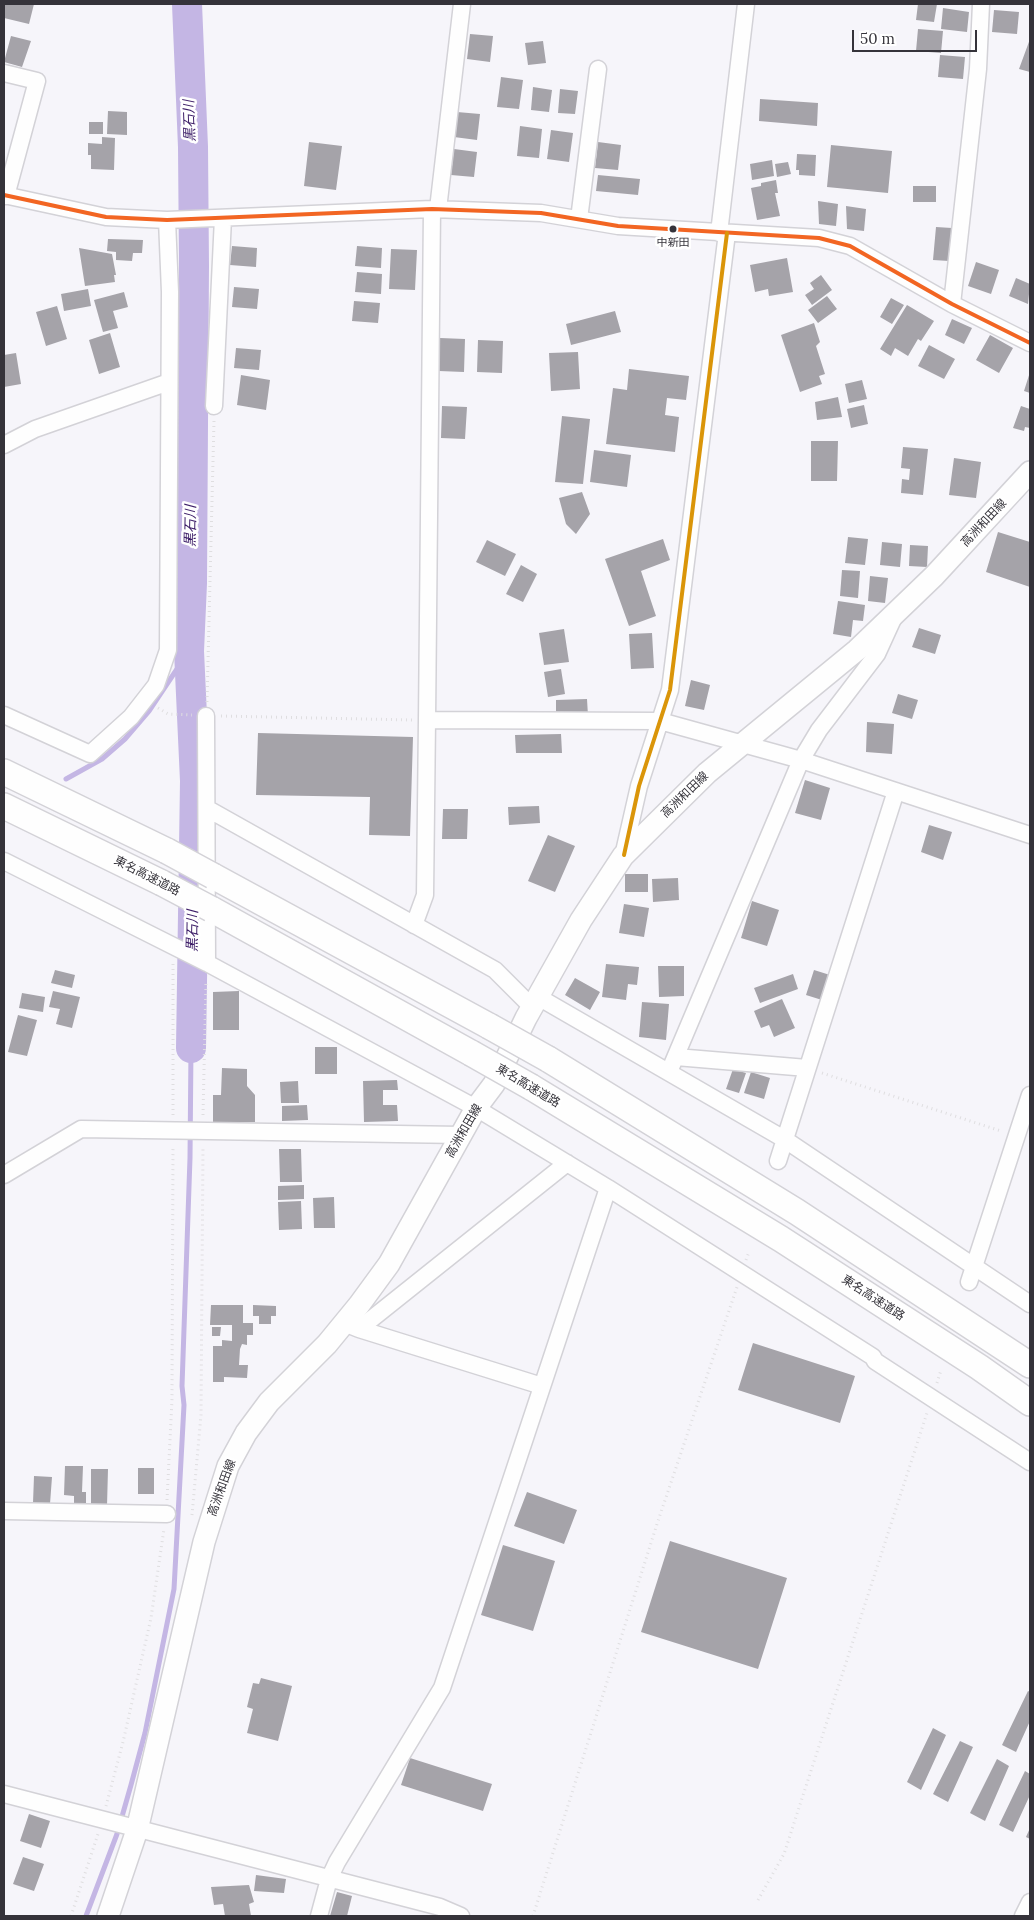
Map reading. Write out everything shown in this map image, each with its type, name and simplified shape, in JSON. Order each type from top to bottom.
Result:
[{"type":"highway","points":[[4,772],[167,851],[548,1059],[797,1212],[1030,1365]]},
{"type":"highway","name":"東名高速道路","points":[[4,806],[211,909],[531,1087],[781,1240],[978,1367],[1030,1403]]},
{"type":"main road","name":"高洲和田線","points":[[108,1916],[137,1830],[204,1542],[228,1466],[246,1433],[269,1402],[352,1326],[389,1264],[476,1108],[494,1084],[581,920],[623,856],[707,773],[857,650],[897,612],[1030,472]]},
{"type":"street","points":[[414,925],[425,895],[435,209],[462,4]]},
{"type":"street","points":[[623,856],[639,786],[670,690],[723,233],[746,4]]},
{"type":"street","points":[[952,304],[978,69],[981,4]]},
{"type":"street","points":[[579,220],[598,69]]},
{"type":"street","points":[[4,73],[36,80],[5,196],[106,217],[170,220],[435,209],[541,213],[618,226],[819,238],[850,246],[952,304],[1030,343]]},
{"type":"street","points":[[214,406],[217,218]]},
{"type":"street","points":[[4,715],[90,754],[131,717],[156,685],[168,650],[170,220]]},
{"type":"street","points":[[4,445],[35,428],[169,382]]},
{"type":"street","points":[[669,1072],[801,760],[819,730],[876,654],[897,612]]},
{"type":"street","points":[[204,962],[208,809],[206,716]]},
{"type":"street","points":[[427,720],[660,721],[801,760],[1030,835]]},
{"type":"street","points":[[778,1160],[896,791]]},
{"type":"street","points":[[208,809],[495,970],[536,1003],[669,1072],[784,1139],[1030,1304]]},
{"type":"street","points":[[4,860],[204,962],[476,1108],[608,1188],[742,1273],[873,1357],[875,1361],[1030,1462]]},
{"type":"street","points":[[676,1057],[807,1068]]},
{"type":"street","points":[[968,1282],[1030,1094]]},
{"type":"street","points":[[4,1176],[81,1130],[461,1135]]},
{"type":"street","points":[[352,1326],[567,1163]]},
{"type":"street","points":[[319,1916],[329,1879],[442,1688],[608,1188]]},
{"type":"street","points":[[352,1326],[542,1386]]},
{"type":"street","points":[[4,1511],[167,1514]]},
{"type":"street","points":[[4,1794],[440,1907],[461,1916]]},
{"type":"street","points":[[1023,1916],[1030,1902]]},
{"type":"path","points":[[206,716],[214,406]]},
{"type":"path","points":[[144,699],[168,714],[427,720]]},
{"type":"path","points":[[71,1916],[102,1820],[123,1742],[151,1618],[167,1514],[172,1400],[173,946]]},
{"type":"path","points":[[204,962],[201,1415],[191,1522],[204,1542]]},
{"type":"path","points":[[807,1068],[1016,1136]]},
{"type":"path","points":[[532,1916],[657,1524],[749,1252]]},
{"type":"path","points":[[758,1900],[784,1854],[940,1370]]},
{"type":"building","points":[[4,4],[34,4],[29,24],[4,18]]},
{"type":"building","points":[[918,4],[937,4],[934,22],[916,20]]},
{"type":"building","points":[[943,8],[969,12],[967,32],[941,29]]},
{"type":"building","points":[[994,10],[1019,12],[1017,34],[992,32]]},
{"type":"building","points":[[918,29],[943,31],[941,53],[916,51]]},
{"type":"building","points":[[470,34],[493,36],[490,62],[467,59]]},
{"type":"building","points":[[11,36],[31,41],[22,67],[4,62]]},
{"type":"building","points":[[1030,39],[1030,72],[1019,69]]},
{"type":"building","points":[[543,41],[546,63],[528,65],[525,43]]},
{"type":"building","points":[[940,55],[965,57],[963,79],[938,77]]},
{"type":"building","points":[[501,77],[523,80],[519,109],[497,107]]},
{"type":"building","points":[[533,87],[552,90],[549,112],[531,110]]},
{"type":"building","points":[[560,89],[578,91],[575,114],[558,113]]},
{"type":"building","points":[[760,99],[818,103],[817,126],[759,121]]},
{"type":"building","points":[[108,111],[127,112],[127,135],[107,134]]},
{"type":"building","points":[[457,112],[480,114],[477,140],[454,137]]},
{"type":"building","points":[[89,122],[103,122],[103,134],[89,134]]},
{"type":"building","points":[[520,126],[542,129],[539,158],[517,156]]},
{"type":"building","points":[[551,130],[573,133],[569,162],[547,159]]},
{"type":"building","points":[[102,137],[115,138],[114,170],[91,169],[91,155],[88,155],[88,143],[102,144]]},
{"type":"building","points":[[309,142],[342,146],[336,190],[304,186]]},
{"type":"building","points":[[598,142],[621,145],[618,170],[595,168]]},
{"type":"building","points":[[831,145],[892,151],[888,193],[827,187]]},
{"type":"building","points":[[454,149],[477,152],[474,177],[451,175]]},
{"type":"building","points":[[797,154],[816,155],[815,176],[799,175],[799,170],[796,170]]},
{"type":"building","points":[[772,160],[774,176],[752,180],[750,164]]},
{"type":"building","points":[[788,162],[791,174],[777,177],[775,164]]},
{"type":"building","points":[[598,175],[640,179],[638,195],[596,191]]},
{"type":"building","points":[[776,180],[778,193],[775,193],[780,216],[757,220],[751,188],[761,186],[761,183]]},
{"type":"building","points":[[913,186],[936,186],[936,202],[913,202]]},
{"type":"building","points":[[818,201],[838,204],[836,226],[819,224]]},
{"type":"building","points":[[846,206],[866,209],[864,231],[847,229]]},
{"type":"building","points":[[936,227],[952,228],[949,261],[933,260]]},
{"type":"building","points":[[108,239],[143,240],[142,253],[133,253],[132,261],[116,260],[116,252],[107,251]]},
{"type":"building","points":[[232,246],[257,248],[256,267],[230,265]]},
{"type":"building","points":[[357,246],[382,248],[381,268],[355,266]]},
{"type":"building","points":[[79,248],[112,254],[116,275],[114,275],[115,282],[85,286]]},
{"type":"building","points":[[391,249],[417,250],[415,290],[389,289]]},
{"type":"building","points":[[787,258],[793,292],[769,296],[768,289],[755,292],[750,265]]},
{"type":"building","points":[[976,262],[999,270],[991,294],[968,286]]},
{"type":"building","points":[[357,272],[382,274],[381,294],[355,292]]},
{"type":"building","points":[[821,275],[832,290],[812,305],[805,295],[814,289],[810,283]]},
{"type":"building","points":[[1016,278],[1030,284],[1028,304],[1009,296]]},
{"type":"building","points":[[234,287],[259,289],[257,309],[232,307]]},
{"type":"building","points":[[88,289],[91,306],[64,311],[61,294]]},
{"type":"building","points":[[124,292],[128,307],[113,311],[118,328],[103,332],[94,300]]},
{"type":"building","points":[[827,296],[837,309],[818,323],[808,310]]},
{"type":"building","points":[[891,298],[904,305],[892,324],[880,317]]},
{"type":"building","points":[[354,301],[380,303],[378,323],[352,321]]},
{"type":"building","points":[[907,305],[934,321],[921,341],[918,339],[908,356],[895,348],[891,356],[880,349]]},
{"type":"building","points":[[57,306],[67,339],[46,346],[36,312]]},
{"type":"building","points":[[615,311],[621,332],[571,345],[566,324]]},
{"type":"building","points":[[952,319],[972,328],[964,344],[945,335]]},
{"type":"building","points":[[814,323],[820,342],[816,346],[825,374],[819,376],[822,384],[800,392],[781,335]]},
{"type":"building","points":[[110,333],[120,367],[99,374],[89,340]]},
{"type":"building","points":[[990,335],[1013,348],[999,373],[976,360]]},
{"type":"building","points":[[440,338],[465,339],[464,372],[439,371]]},
{"type":"building","points":[[478,340],[503,341],[502,373],[477,372]]},
{"type":"building","points":[[929,345],[955,359],[944,379],[918,366]]},
{"type":"building","points":[[236,348],[261,350],[259,370],[234,368]]},
{"type":"building","points":[[578,352],[580,389],[551,391],[549,353]]},
{"type":"building","points":[[16,353],[21,384],[4,387],[4,355]]},
{"type":"building","points":[[629,369],[689,376],[686,400],[667,398],[665,415],[679,417],[675,452],[606,444],[613,388],[627,390]]},
{"type":"building","points":[[1030,372],[1030,393],[1024,391]]},
{"type":"building","points":[[241,375],[270,380],[266,410],[237,405]]},
{"type":"building","points":[[862,380],[867,399],[849,403],[845,384]]},
{"type":"building","points":[[838,397],[842,417],[817,420],[815,402]]},
{"type":"building","points":[[864,405],[868,424],[851,428],[847,409]]},
{"type":"building","points":[[442,406],[467,407],[465,439],[441,438]]},
{"type":"building","points":[[1021,406],[1030,409],[1030,428],[1025,427],[1024,431],[1013,428]]},
{"type":"building","points":[[562,416],[590,419],[583,484],[555,482]]},
{"type":"building","points":[[811,441],[838,441],[837,481],[811,481]]},
{"type":"building","points":[[903,447],[928,449],[923,495],[901,493],[902,479],[909,480],[910,469],[901,468]]},
{"type":"building","points":[[594,450],[631,455],[627,487],[590,482]]},
{"type":"building","points":[[954,458],[981,462],[976,498],[949,495]]},
{"type":"building","points":[[582,492],[590,514],[576,534],[566,524],[559,498]]},
{"type":"building","points":[[998,532],[1030,542],[1030,587],[986,572]]},
{"type":"building","points":[[848,537],[868,539],[865,565],[845,563]]},
{"type":"building","points":[[663,539],[670,560],[641,571],[656,616],[629,626],[605,559]]},
{"type":"building","points":[[487,540],[516,554],[505,576],[476,562]]},
{"type":"building","points":[[882,542],[902,544],[900,567],[880,565]]},
{"type":"building","points":[[910,545],[928,546],[927,567],[909,566]]},
{"type":"building","points":[[521,565],[537,574],[523,602],[506,594]]},
{"type":"building","points":[[842,570],[860,571],[858,598],[840,596]]},
{"type":"building","points":[[870,576],[888,578],[885,603],[868,601]]},
{"type":"building","points":[[838,601],[865,605],[863,621],[853,620],[851,637],[833,634]]},
{"type":"building","points":[[919,628],[941,635],[935,654],[912,647]]},
{"type":"building","points":[[564,629],[569,662],[544,665],[539,633]]},
{"type":"building","points":[[652,633],[654,668],[631,669],[629,634]]},
{"type":"building","points":[[561,669],[565,694],[548,697],[544,672]]},
{"type":"building","points":[[691,680],[710,685],[704,710],[685,706]]},
{"type":"building","points":[[898,694],[918,700],[912,719],[892,713]]},
{"type":"building","points":[[587,699],[588,716],[556,718],[556,700]]},
{"type":"building","points":[[867,722],[894,724],[892,754],[866,752]]},
{"type":"building","points":[[258,733],[413,737],[410,836],[369,835],[370,797],[256,795]]},
{"type":"building","points":[[561,734],[562,753],[516,753],[515,735]]},
{"type":"building","points":[[805,780],[830,788],[821,820],[795,813]]},
{"type":"building","points":[[539,806],[540,823],[509,825],[508,807]]},
{"type":"building","points":[[443,809],[468,809],[467,839],[442,839]]},
{"type":"building","points":[[929,825],[952,832],[943,860],[921,852]]},
{"type":"building","points":[[548,835],[575,846],[555,892],[528,881]]},
{"type":"building","points":[[625,874],[648,874],[648,892],[625,892]]},
{"type":"building","points":[[678,878],[679,900],[653,902],[652,879]]},
{"type":"building","points":[[752,901],[779,910],[767,946],[741,938]]},
{"type":"building","points":[[624,904],[649,908],[644,937],[619,933]]},
{"type":"building","points":[[606,964],[639,967],[637,985],[628,984],[626,1000],[602,997]]},
{"type":"building","points":[[658,966],[684,966],[684,996],[659,997]]},
{"type":"building","points":[[55,970],[75,975],[72,988],[51,983]]},
{"type":"building","points":[[814,970],[830,975],[822,1000],[806,995]]},
{"type":"building","points":[[793,974],[798,989],[760,1003],[754,988]]},
{"type":"building","points":[[575,978],[600,992],[590,1010],[565,995]]},
{"type":"building","points":[[53,991],[80,997],[72,1028],[56,1024],[60,1009],[49,1007]]},
{"type":"building","points":[[239,991],[239,1030],[213,1030],[213,992]]},
{"type":"building","points":[[22,993],[45,997],[43,1012],[19,1008]]},
{"type":"building","points":[[782,999],[795,1028],[774,1037],[769,1025],[761,1028],[754,1011]]},
{"type":"building","points":[[642,1002],[669,1004],[666,1040],[639,1037]]},
{"type":"building","points":[[18,1015],[37,1020],[27,1056],[8,1052]]},
{"type":"building","points":[[315,1047],[337,1047],[337,1074],[315,1074]]},
{"type":"building","points":[[222,1068],[247,1069],[247,1086],[255,1095],[255,1122],[213,1122],[213,1095],[221,1095]]},
{"type":"building","points":[[733,1069],[746,1073],[739,1093],[726,1089]]},
{"type":"building","points":[[751,1072],[770,1078],[764,1099],[744,1093]]},
{"type":"building","points":[[397,1080],[398,1090],[383,1090],[383,1105],[397,1105],[398,1121],[364,1122],[363,1081]]},
{"type":"building","points":[[298,1081],[299,1103],[281,1103],[280,1082]]},
{"type":"building","points":[[307,1105],[308,1120],[282,1121],[282,1106]]},
{"type":"building","points":[[279,1149],[301,1149],[302,1182],[280,1182]]},
{"type":"building","points":[[304,1185],[304,1199],[278,1200],[278,1186]]},
{"type":"building","points":[[334,1197],[335,1228],[314,1228],[313,1198]]},
{"type":"building","points":[[301,1201],[302,1229],[279,1230],[278,1202]]},
{"type":"building","points":[[211,1305],[243,1305],[243,1323],[253,1323],[253,1335],[247,1335],[247,1345],[242,1344],[240,1349],[239,1365],[248,1365],[247,1378],[224,1377],[224,1382],[213,1382],[213,1346],[222,1346],[222,1340],[232,1341],[232,1325],[210,1325]]},
{"type":"building","points":[[253,1305],[276,1306],[276,1316],[271,1316],[271,1324],[259,1324],[259,1316],[253,1316]]},
{"type":"building","points":[[212,1327],[221,1327],[220,1336],[212,1336]]},
{"type":"building","points":[[753,1343],[855,1376],[840,1423],[738,1390]]},
{"type":"building","points":[[65,1466],[83,1466],[82,1492],[86,1492],[86,1507],[74,1507],[74,1496],[64,1495]]},
{"type":"building","points":[[138,1468],[154,1468],[154,1494],[138,1494]]},
{"type":"building","points":[[91,1469],[108,1469],[107,1506],[91,1506]]},
{"type":"building","points":[[34,1476],[52,1477],[50,1504],[33,1503]]},
{"type":"building","points":[[527,1492],[577,1510],[564,1544],[514,1526]]},
{"type":"building","points":[[670,1541],[787,1578],[758,1669],[641,1632]]},
{"type":"building","points":[[503,1545],[555,1561],[533,1631],[481,1615]]},
{"type":"building","points":[[261,1678],[292,1686],[278,1741],[247,1733],[253,1709],[247,1707],[253,1683],[259,1684]]},
{"type":"building","points":[[1028,1691],[1030,1692],[1030,1721],[1016,1752],[1002,1745]]},
{"type":"building","points":[[933,1728],[946,1735],[921,1790],[907,1782]]},
{"type":"building","points":[[960,1741],[973,1747],[948,1802],[933,1794]]},
{"type":"building","points":[[410,1758],[492,1784],[483,1811],[401,1785]]},
{"type":"building","points":[[997,1759],[1009,1766],[985,1821],[970,1813]]},
{"type":"building","points":[[1025,1771],[1030,1774],[1030,1795],[1013,1832],[999,1825]]},
{"type":"building","points":[[29,1814],[50,1821],[41,1848],[20,1841]]},
{"type":"building","points":[[1030,1828],[1030,1839],[1026,1837]]},
{"type":"building","points":[[23,1857],[44,1864],[34,1891],[13,1884]]},
{"type":"building","points":[[256,1875],[286,1879],[284,1893],[254,1891]]},
{"type":"building","points":[[249,1885],[254,1902],[249,1904],[251,1916],[225,1916],[223,1904],[214,1905],[211,1887]]},
{"type":"building","points":[[337,1892],[352,1896],[347,1916],[330,1916]]},
{"type":"waterway","name":"黒石川","points":[[187,4],[193,147],[194,266],[192,583],[189,651],[195,781],[191,1048]]},
{"type":"waterway","points":[[66,779],[102,759],[125,739],[149,711],[189,651]]},
{"type":"waterway","points":[[86,1916],[117,1834],[145,1733],[174,1589],[184,1405],[182,1386],[190,1158],[191,1048]]},
{"type":"transit line","points":[[4,195],[106,217],[167,220],[432,209],[541,213],[618,226],[819,238],[850,246],[952,304],[1030,343]]},
{"type":"transit line","points":[[624,855],[639,786],[670,690],[727,233]]},
{"type":"place","name":"中新田","points":[[673,229]]}]
